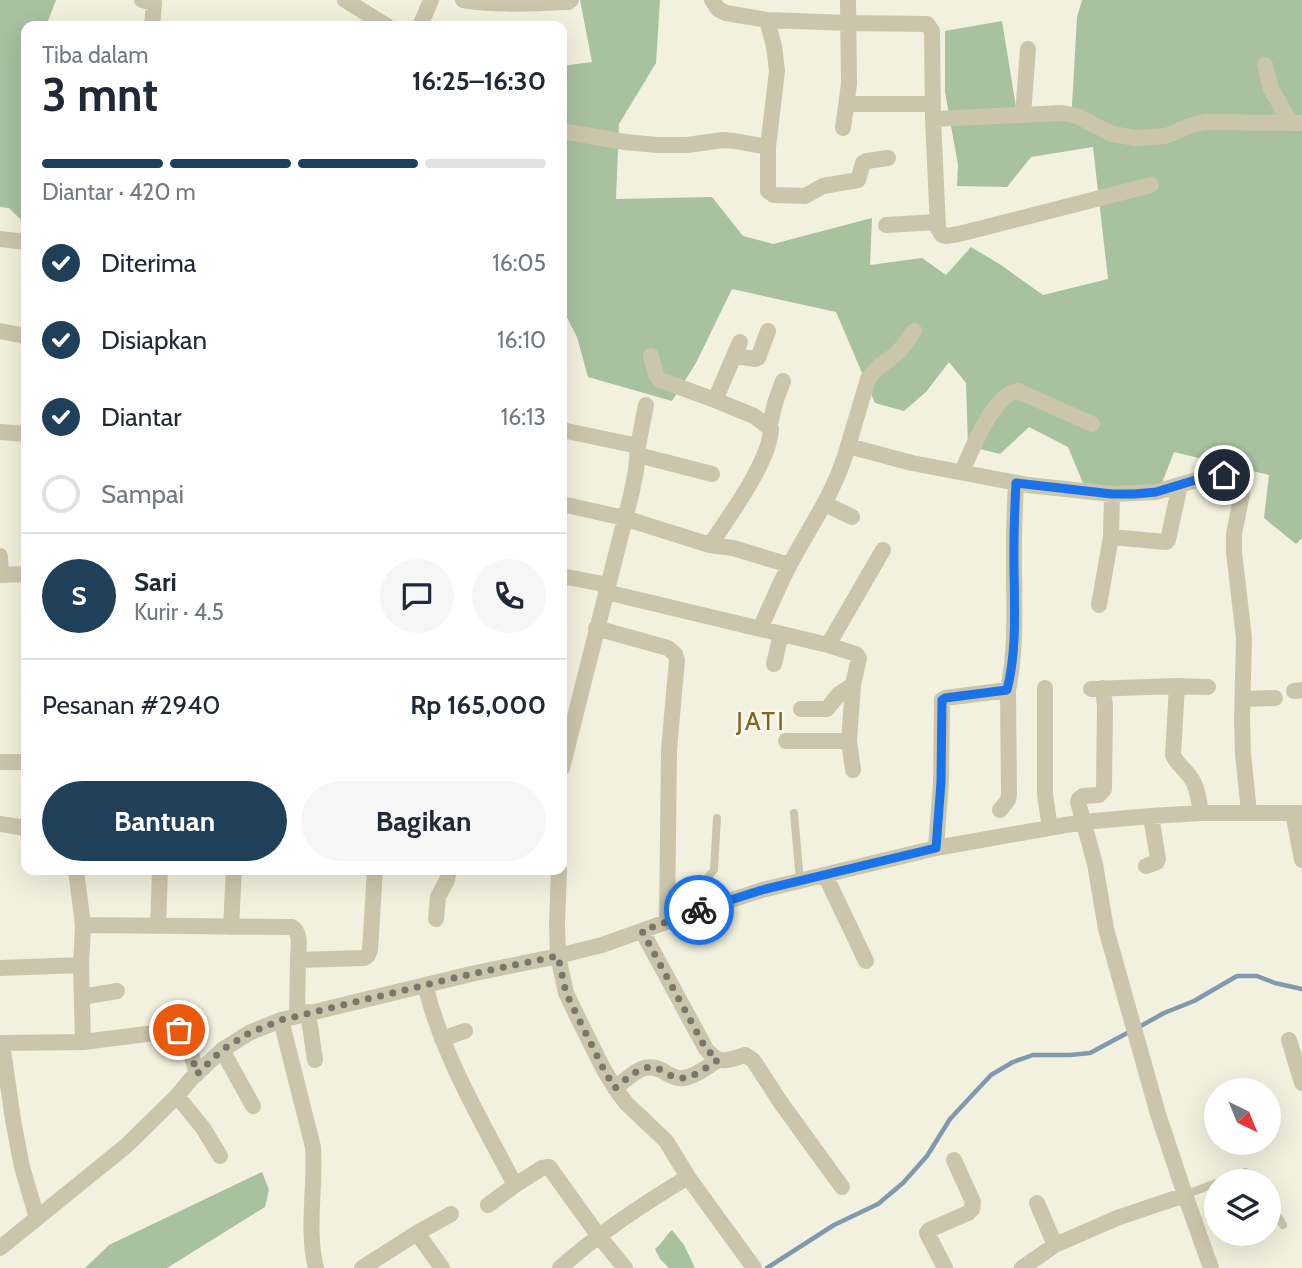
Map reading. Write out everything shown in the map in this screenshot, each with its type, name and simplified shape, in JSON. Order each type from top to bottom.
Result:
[{"type":"street","points":[[345,0],[374,21]]},
{"type":"street","points":[[422,21],[430,0]]},
{"type":"street","points":[[463,0],[513,4],[571,0]]},
{"type":"street","points":[[712,0],[718,9],[726,13],[767,20],[927,24],[932,31],[938,228],[942,235],[959,234],[1152,185]]},
{"type":"street","points":[[843,128],[850,65],[848,0]]},
{"type":"street","points":[[152,21],[153,1]]},
{"type":"street","points":[[767,20],[777,71],[768,147],[768,191],[774,195],[805,195],[823,186],[858,180],[863,163],[888,159]]},
{"type":"street","points":[[1023,115],[1028,49]]},
{"type":"street","points":[[1265,65],[1271,89],[1297,123]]},
{"type":"street","points":[[847,104],[1023,115],[1062,113],[1077,116],[1112,134],[1136,138],[1166,136],[1205,122],[1297,123]]},
{"type":"street","points":[[567,132],[657,145],[687,145],[723,140],[768,147]]},
{"type":"street","points":[[886,225],[938,222]]},
{"type":"street","points":[[0,239],[21,241]]},
{"type":"street","points":[[0,331],[21,335]]},
{"type":"street","points":[[715,400],[738,349],[755,359],[758,358],[768,331]]},
{"type":"street","points":[[760,629],[789,565],[825,504],[842,467],[871,373],[893,357],[914,331]]},
{"type":"street","points":[[651,356],[660,380],[754,416],[769,428]]},
{"type":"street","points":[[710,545],[760,464],[771,435],[769,428],[783,381]]},
{"type":"street","points":[[962,472],[977,436],[990,415],[1005,396],[1012,392],[1018,391],[1092,424]]},
{"type":"street","points":[[568,714],[607,588],[636,471],[646,405]]},
{"type":"street","points":[[567,431],[638,450],[712,474]]},
{"type":"street","points":[[0,432],[21,434]]},
{"type":"street","points":[[848,446],[912,463],[1016,483],[1112,494],[1156,492],[1213,475],[1224,475],[1241,486],[1234,552],[1244,638],[1243,754],[1249,812]]},
{"type":"street","points":[[1000,810],[1009,794],[1007,690],[1013,647],[1016,483]]},
{"type":"street","points":[[1111,537],[1166,542],[1180,485]]},
{"type":"street","points":[[1099,605],[1111,537],[1112,494]]},
{"type":"street","points":[[825,504],[852,517]]},
{"type":"street","points":[[567,505],[624,518],[710,545],[733,548],[789,565]]},
{"type":"street","points":[[828,645],[883,550]]},
{"type":"street","points":[[0,556],[0,575],[21,574]]},
{"type":"street","points":[[567,577],[856,654],[858,657],[849,741],[853,771]]},
{"type":"street","points":[[596,628],[668,648],[677,660],[669,749],[667,921]]},
{"type":"street","points":[[774,664],[781,634]]},
{"type":"street","points":[[800,709],[827,709],[839,694],[853,685]]},
{"type":"street","points":[[1177,686],[1173,755],[1196,787],[1201,813]]},
{"type":"street","points":[[1208,687],[1097,688],[1105,707],[1104,789],[1099,796],[1080,797],[1078,802],[1095,864],[1106,929],[1158,1114],[1211,1268]]},
{"type":"street","points":[[1045,688],[1045,795],[1050,828]]},
{"type":"street","points":[[936,848],[941,782],[942,700],[1007,690]]},
{"type":"street","points":[[1242,699],[1275,698]]},
{"type":"street","points":[[786,741],[849,741]]},
{"type":"street","points":[[0,762],[21,762]]},
{"type":"street","points":[[0,1248],[126,1146],[222,1050],[249,1033],[296,1015],[601,945],[762,890],[936,848],[1083,822],[1201,813],[1298,813],[1302,860]]},
{"type":"street","points":[[1146,866],[1158,859],[1151,816]]},
{"type":"street","points":[[0,824],[21,827]]},
{"type":"street","points":[[77,875],[83,925],[83,1042]]},
{"type":"street","points":[[158,926],[160,875]]},
{"type":"street","points":[[231,927],[234,875]]},
{"type":"street","points":[[298,960],[364,958],[368,955],[375,875]]},
{"type":"street","points":[[436,919],[438,897],[448,875]]},
{"type":"street","points":[[559,875],[556,925],[558,956],[566,993],[604,1070],[626,1103],[666,1141],[688,1177],[754,1268]]},
{"type":"street","points":[[825,875],[866,961]]},
{"type":"street","points":[[83,925],[292,927],[298,932],[296,1015],[313,1147],[312,1221],[316,1268]]},
{"type":"street","points":[[642,931],[706,1049],[718,1060],[726,1061],[746,1055],[752,1060],[842,1187]]},
{"type":"street","points":[[0,968],[81,965]]},
{"type":"street","points":[[425,985],[442,1039],[472,1105],[515,1185]]},
{"type":"street","points":[[82,997],[117,991]]},
{"type":"street","points":[[296,1015],[315,1060]]},
{"type":"street","points":[[37,1218],[22,1167],[1,1043],[83,1042],[179,1030],[186,1037],[197,1074]]},
{"type":"street","points":[[442,1039],[465,1031]]},
{"type":"street","points":[[1289,1040],[1302,1083]]},
{"type":"street","points":[[222,1050],[253,1106]]},
{"type":"street","points":[[615,1088],[650,1066],[682,1078],[718,1060]]},
{"type":"street","points":[[177,1096],[203,1128],[220,1156]]},
{"type":"street","points":[[945,1268],[927,1233],[968,1213],[973,1202],[954,1160]]},
{"type":"street","points":[[488,1205],[542,1168],[549,1167],[625,1268]]},
{"type":"street","points":[[560,1268],[598,1235],[688,1177]]},
{"type":"street","points":[[1022,1268],[1055,1245],[1116,1218],[1185,1195]]},
{"type":"street","points":[[1037,1203],[1055,1245]]},
{"type":"street","points":[[362,1268],[451,1214]]},
{"type":"street","points":[[417,1233],[442,1268]]},
{"type":"lane","points":[[794,813],[800,881]]},
{"type":"lane","points":[[700,910],[698,889],[715,866],[717,818]]},
{"type":"lane","points":[[1185,1195],[1204,1188]]},
{"type":"green space","points":[[0,0],[56,0],[48,21],[21,21],[21,220],[9,208],[0,207]]},
{"type":"green space","points":[[580,0],[660,0],[656,63],[619,124],[616,199],[712,197],[743,236],[773,244],[872,218],[870,265],[922,258],[946,275],[971,247],[1043,295],[1108,279],[1093,147],[1031,157],[1007,187],[957,186],[958,165],[945,92],[945,31],[1002,21],[1016,107],[1064,121],[1072,106],[1077,17],[1082,0],[1302,0],[1302,538],[1296,544],[1264,518],[1269,475],[1174,452],[1158,493],[1083,483],[1068,447],[1029,427],[1000,454],[968,446],[966,383],[949,362],[926,392],[904,411],[875,403],[836,312],[732,289],[696,363],[672,401],[588,377],[577,337],[567,318],[567,65],[592,62]]},
{"type":"green space","points":[[262,1172],[269,1190],[265,1207],[167,1268],[85,1268],[109,1245]]},
{"type":"green space","points":[[672,1230],[684,1245],[695,1268],[669,1268],[660,1259],[655,1249]]},
{"type":"waterway","points":[[1139,1027],[1194,1001],[1237,976],[1257,976],[1302,989]]},
{"type":"waterway","points":[[767,1268],[834,1225],[878,1204],[903,1183],[927,1156],[950,1119],[991,1075],[1013,1062],[1033,1055],[1090,1053],[1131,1031]]},
{"type":"way so far","points":[[179,1030],[186,1037],[197,1074],[222,1050],[249,1033],[281,1020],[558,956],[566,993],[615,1088],[650,1066],[682,1078],[718,1060],[706,1049],[642,931],[699,910]]},
{"type":"district","name":"JATI","points":[[761,721]]},
{"type":"route","points":[[699,910],[762,890],[936,848],[941,782],[942,700],[1007,690],[1011,676],[1016,483],[1112,494],[1135,494],[1156,492],[1213,475],[1224,475]]}]
